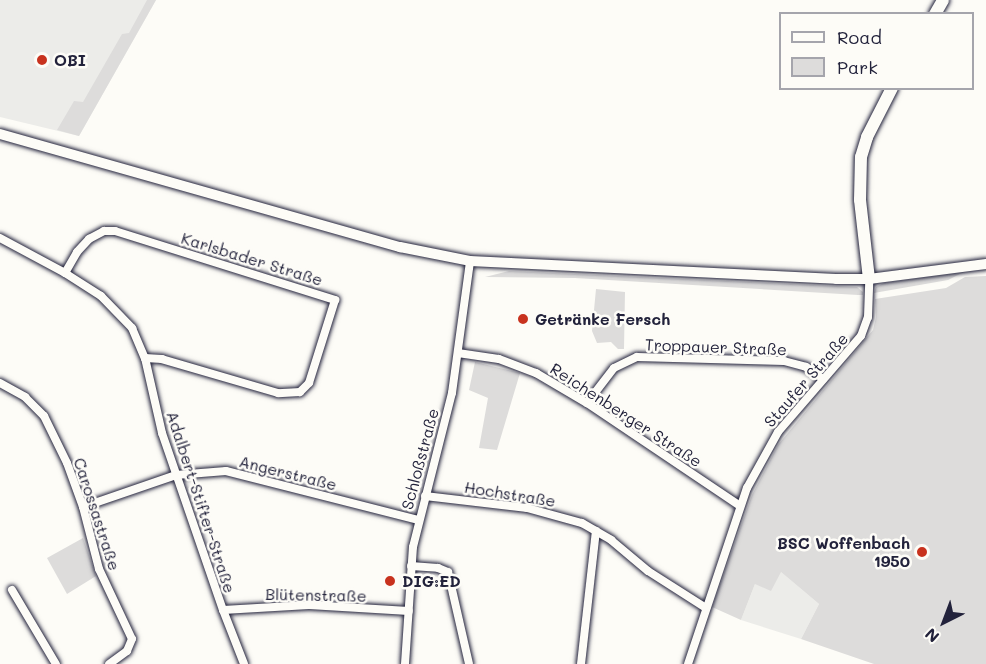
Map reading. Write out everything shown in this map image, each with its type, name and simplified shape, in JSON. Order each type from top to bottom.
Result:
[{"type":"main road","points":[[869,279],[862,222],[860,165],[867,136],[891,90]]},
{"type":"street","points":[[0,134],[400,248],[470,261],[815,279],[869,279],[986,264]]},
{"type":"street","name":"Karlsbader Straße","points":[[65,273],[77,252],[89,239],[98,232],[115,231],[335,300],[309,383],[300,392],[278,393],[162,359],[145,358]]},
{"type":"street","name":"Adalbert-Stifter-Straße","points":[[0,238],[65,273],[101,296],[121,314],[132,328],[145,358],[162,433],[244,664]]},
{"type":"street","name":"Schloßstraße","points":[[405,664],[411,566],[418,520],[452,393],[470,261]]},
{"type":"street","name":"Staufer Straße","points":[[688,664],[740,505],[774,438],[864,332],[869,310],[869,279]]},
{"type":"street","name":"Reichenberger Straße","points":[[458,353],[521,366],[587,403],[740,505]]},
{"type":"street","name":"Troppauer Straße","points":[[587,403],[614,368],[636,357],[784,361],[806,368],[823,379]]},
{"type":"street","name":"Carossastraße","points":[[0,383],[25,397],[44,416],[55,435],[83,507],[99,569],[132,639],[127,651],[109,664]]},
{"type":"street","name":"Angerstraße","points":[[83,507],[176,475],[213,471],[237,473],[418,520]]},
{"type":"street","name":"Hochstraße","points":[[425,496],[547,512],[582,523],[662,581],[706,608]]},
{"type":"street","points":[[582,664],[596,531]]},
{"type":"street","points":[[411,566],[438,568],[448,572],[469,664]]},
{"type":"street","points":[[12,590],[56,664]]},
{"type":"street","name":"Blütenstraße","points":[[223,610],[309,605],[409,611]]},
{"type":"shaded area","points":[[0,0],[156,0],[79,136],[0,117]]},
{"type":"shaded area","points":[[780,571],[819,604],[801,639],[741,620],[755,584]]},
{"type":"green space","points":[[147,0],[156,0],[79,136],[57,130],[74,101],[83,102],[122,34],[129,33]]},
{"type":"green space","points":[[509,271],[857,287],[863,295],[575,278],[485,277]]},
{"type":"green space","points":[[964,272],[948,280],[874,293],[876,287],[884,283]]},
{"type":"green space","points":[[986,276],[986,664],[874,664],[801,639],[819,604],[781,572],[771,591],[755,584],[741,620],[712,607],[752,495],[778,445],[873,330],[876,317],[875,299],[946,288],[965,277]]},
{"type":"green space","points":[[596,289],[625,292],[624,349],[618,349],[611,342],[597,343],[592,331]]},
{"type":"green space","points":[[475,362],[520,373],[497,450],[479,448],[488,398],[469,390]]},
{"type":"green space","points":[[83,538],[96,576],[67,594],[47,558]]},
{"type":"place","name":"OBI","points":[[42,60]]},
{"type":"place","name":"Getränke Fersch","points":[[523,319]]},
{"type":"place","name":"BSC Woffenbach 1950","points":[[922,552]]},
{"type":"place","name":"DIG:ED","points":[[390,581]]}]
